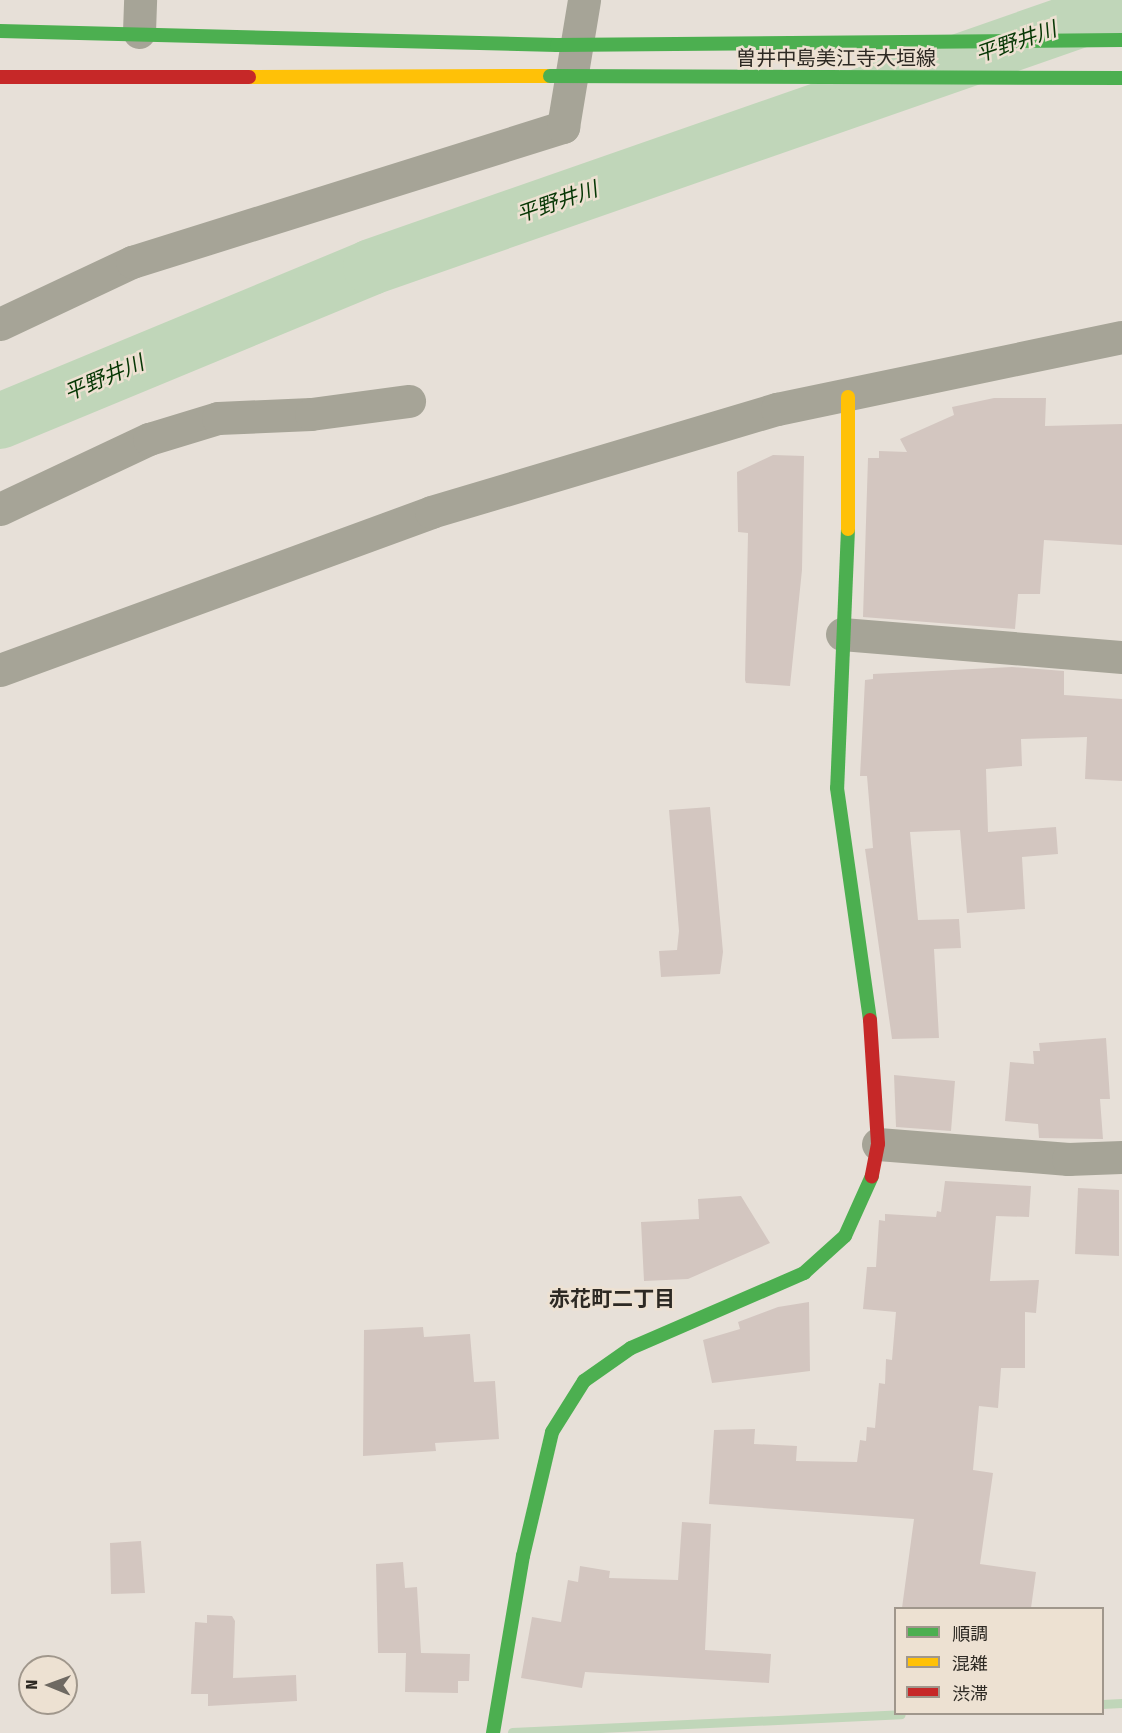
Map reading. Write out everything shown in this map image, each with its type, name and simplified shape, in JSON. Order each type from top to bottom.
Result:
[{"type":"main road","name":"曽井中島美江寺大垣線","points":[[0,31],[139,32],[557,45],[1122,40]]},
{"type":"main road","name":"曽井中島美江寺大垣線","points":[[0,77],[1122,78]]},
{"type":"main road","points":[[493,1733],[523,1556],[552,1432],[584,1381],[631,1348],[804,1273],[845,1236],[870,1185],[878,1144],[873,1041],[837,788],[850,489],[848,396]]},
{"type":"street","points":[[139,32],[140,0]]},
{"type":"street","points":[[0,324],[132,262],[563,127],[584,0]]},
{"type":"street","points":[[0,670],[431,512],[777,409],[1122,337]]},
{"type":"street","points":[[0,509],[149,440],[218,418],[311,414],[409,401]]},
{"type":"street","points":[[842,634],[1122,657]]},
{"type":"street","points":[[878,1144],[1068,1159],[1122,1157]]},
{"type":"building","points":[[994,398],[1046,398],[1045,426],[1122,424],[1122,545],[1044,540],[1040,594],[1018,594],[1015,629],[863,617],[868,458],[879,458],[879,451],[907,452],[900,439],[954,415],[952,407]]},
{"type":"building","points":[[773,455],[804,456],[802,570],[790,686],[746,683],[745,680],[748,533],[738,532],[737,472]]},
{"type":"building","points":[[1012,667],[1064,671],[1064,695],[1122,699],[1122,781],[1085,779],[1087,737],[1021,739],[1022,766],[986,769],[988,832],[1056,827],[1058,854],[1022,857],[1025,909],[967,913],[960,830],[910,832],[918,920],[959,919],[961,948],[934,949],[939,1038],[892,1039],[865,849],[873,848],[867,776],[860,776],[865,680],[873,679],[873,674]]},
{"type":"building","points":[[710,807],[723,952],[720,974],[661,977],[659,951],[677,950],[679,931],[669,810]]},
{"type":"building","points":[[1106,1038],[1110,1099],[1100,1099],[1103,1139],[1039,1138],[1038,1124],[1005,1121],[1010,1062],[1034,1064],[1033,1051],[1040,1051],[1039,1043]]},
{"type":"building","points":[[894,1075],[955,1081],[951,1131],[896,1127]]},
{"type":"building","points":[[945,1181],[1031,1186],[1029,1217],[996,1216],[990,1281],[1039,1280],[1036,1313],[1025,1312],[1025,1368],[1001,1368],[998,1408],[979,1406],[973,1470],[993,1473],[980,1564],[1036,1572],[1031,1607],[902,1607],[914,1519],[709,1504],[714,1430],[755,1429],[754,1444],[797,1446],[796,1461],[857,1462],[860,1440],[866,1441],[867,1427],[875,1428],[879,1383],[885,1384],[886,1359],[892,1360],[896,1312],[863,1309],[867,1267],[876,1267],[879,1220],[885,1221],[885,1214],[936,1217],[937,1211],[941,1212]]},
{"type":"building","points":[[1078,1188],[1119,1190],[1119,1256],[1075,1254]]},
{"type":"building","points":[[741,1196],[770,1243],[688,1279],[644,1281],[641,1222],[699,1219],[698,1199]]},
{"type":"building","points":[[809,1302],[810,1371],[712,1383],[703,1340],[740,1329],[738,1322],[778,1307]]},
{"type":"building","points":[[423,1327],[424,1337],[470,1334],[474,1382],[495,1381],[499,1439],[435,1443],[436,1451],[363,1456],[364,1330]]},
{"type":"building","points":[[682,1522],[711,1524],[705,1650],[771,1654],[769,1683],[585,1672],[582,1688],[521,1678],[532,1617],[561,1622],[568,1580],[578,1582],[580,1566],[610,1571],[609,1578],[678,1580]]},
{"type":"building","points":[[141,1541],[145,1593],[111,1594],[110,1543]]},
{"type":"building","points":[[403,1562],[405,1588],[417,1587],[421,1653],[470,1654],[469,1681],[458,1681],[458,1693],[405,1692],[406,1653],[378,1653],[376,1564]]},
{"type":"building","points":[[207,1615],[232,1616],[235,1621],[233,1678],[296,1675],[297,1701],[208,1706],[208,1694],[191,1694],[195,1622],[207,1623]]},
{"type":"waterway","name":"平野井川","points":[[0,421],[371,267],[1122,5]]},
{"type":"waterway","points":[[1104,1704],[1122,1703]]},
{"type":"waterway","points":[[512,1732],[894,1714]]},
{"type":"traffic: fast","points":[[0,31],[557,45]]},
{"type":"traffic: fast","points":[[557,45],[1122,40]]},
{"type":"traffic: fast","points":[[550,76],[1122,78]]},
{"type":"traffic: fast","points":[[848,529],[837,788],[870,1020]]},
{"type":"traffic: fast","points":[[493,1733],[523,1556],[552,1432],[584,1381],[631,1348],[804,1273],[845,1236],[872,1176]]},
{"type":"traffic: slow","points":[[249,77],[550,76]]},
{"type":"traffic: slow","points":[[848,397],[848,529]]},
{"type":"traffic: jam","points":[[0,77],[249,77]]},
{"type":"traffic: jam","points":[[870,1020],[878,1144],[872,1176]]},
{"type":"district","name":"赤花町二丁目","points":[[612,1299]]}]
